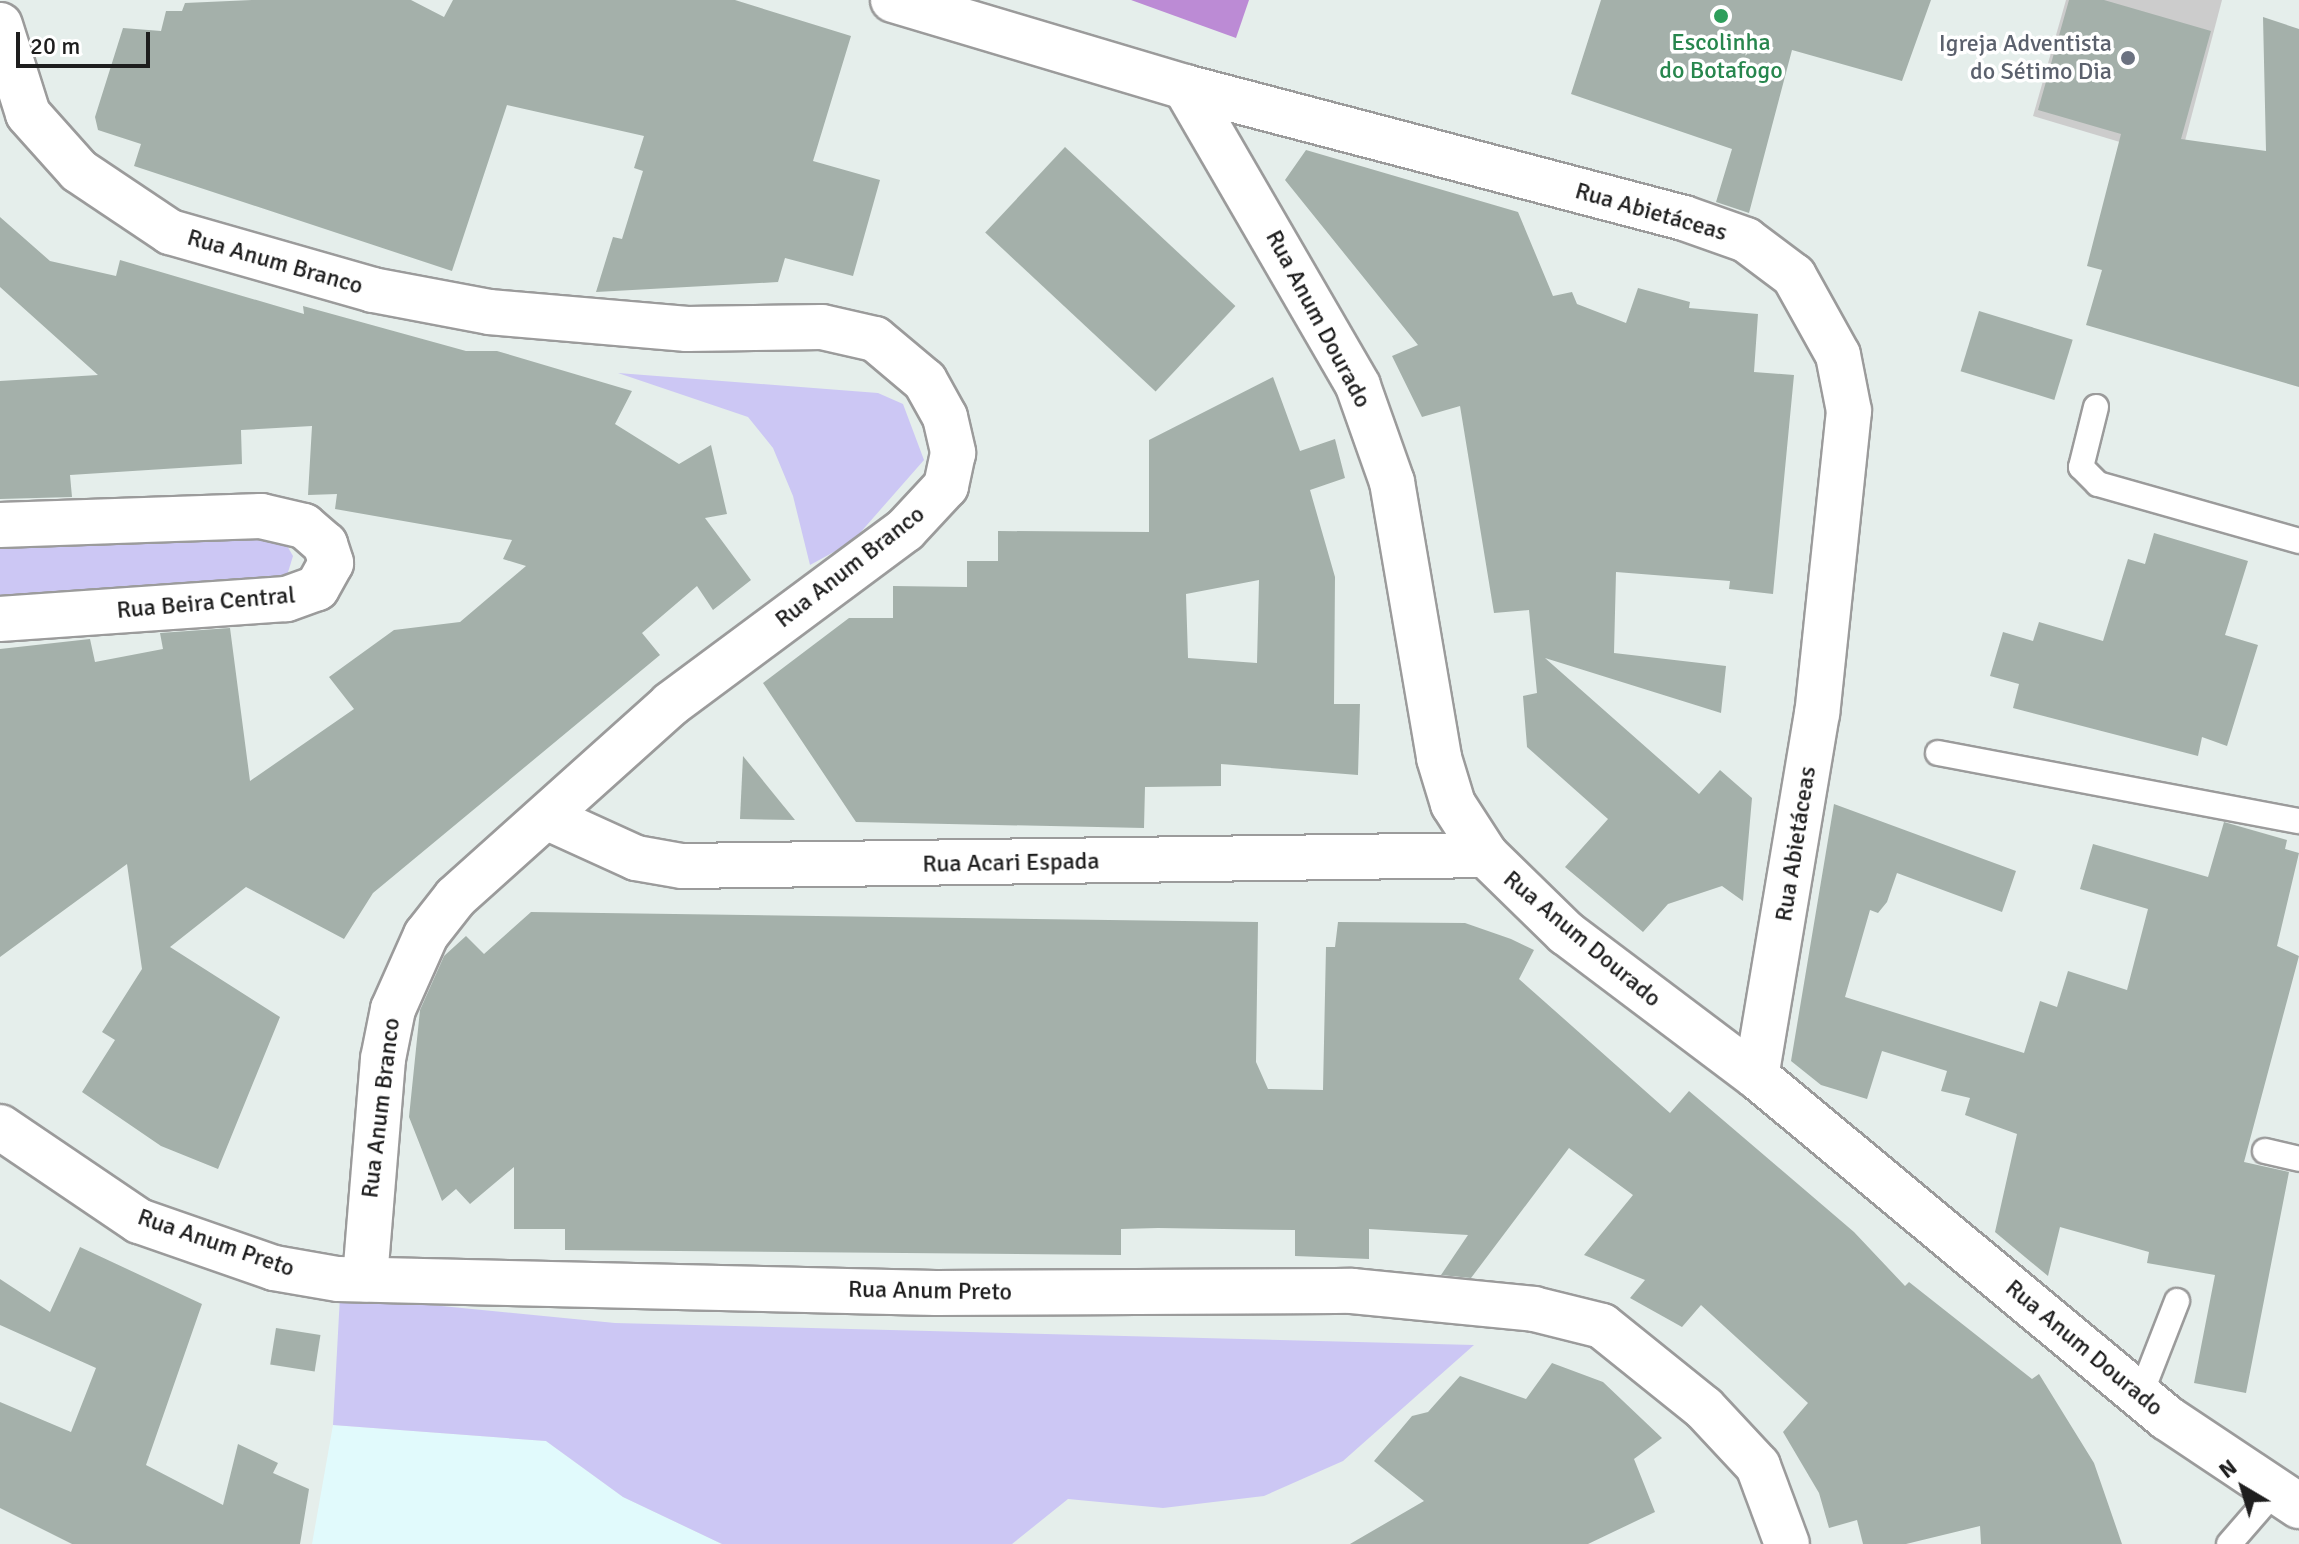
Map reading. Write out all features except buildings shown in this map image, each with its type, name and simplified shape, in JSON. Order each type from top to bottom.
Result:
[{"type":"street","name":"Rua Abietáceas","points":[[893,0],[1185,87],[1721,231],[1794,276],[1820,315],[1838,355],[1848,427],[1817,713],[1756,1076]]},
{"type":"street","name":"Rua Anum Branco","points":[[0,25],[28,114],[79,171],[170,232],[373,290],[489,312],[687,329],[822,327],[875,339],[925,381],[945,417],[953,453],[946,486],[905,530],[671,704],[455,898],[409,965],[383,1059],[365,1279]]},
{"type":"street","name":"Rua Anum Dourado","points":[[1185,87],[1358,386],[1392,482],[1439,758],[1453,804],[1486,855],[1566,933],[1756,1076],[2140,1396],[2287,1498]]},
{"type":"street","name":"Rua Beira Central","points":[[0,525],[261,516],[304,526],[325,544],[331,563],[317,588],[286,599],[0,619]]},
{"type":"street","name":"Rua Acari Espada","points":[[546,817],[636,858],[682,866],[1486,855]]},
{"type":"street","name":"Rua Anum Preto","points":[[0,1127],[139,1221],[274,1268],[365,1279],[936,1293],[1352,1291],[1534,1309],[1602,1326],[1704,1408],[1758,1466],[1787,1544]]},
{"type":"lane","points":[[2096,407],[2081,467],[2098,484],[2299,541]]},
{"type":"lane","points":[[1938,753],[2299,821]]},
{"type":"lane","points":[[2265,1151],[2299,1159]]},
{"type":"lane","points":[[2140,1396],[2177,1301]]},
{"type":"lane","points":[[2229,1544],[2287,1498]]},
{"type":"shaded area","points":[[1131,0],[1249,0],[1236,38]]},
{"type":"shaded area","name":"Igreja Adventista do Sétimo Dia","points":[[2066,0],[2222,0],[2180,160],[2033,116]]},
{"type":"shaded area","points":[[618,373],[878,393],[903,404],[924,460],[852,542],[810,565],[793,496],[773,448],[748,417]]},
{"type":"shaded area","points":[[282,537],[293,556],[285,582],[0,603],[0,543]]},
{"type":"shaded area","points":[[340,1296],[615,1323],[1474,1345],[1343,1461],[1264,1496],[1163,1508],[1068,1499],[1012,1544],[722,1544],[623,1497],[546,1441],[333,1425]]},
{"type":"shaded area","points":[[333,1425],[546,1441],[623,1497],[722,1544],[312,1544]]},
{"type":"place","name":"Escolinha do Botafogo","points":[[1721,16]]},
{"type":"place","name":"Igreja Adventista do Sétimo Dia","points":[[2128,58]]}]
